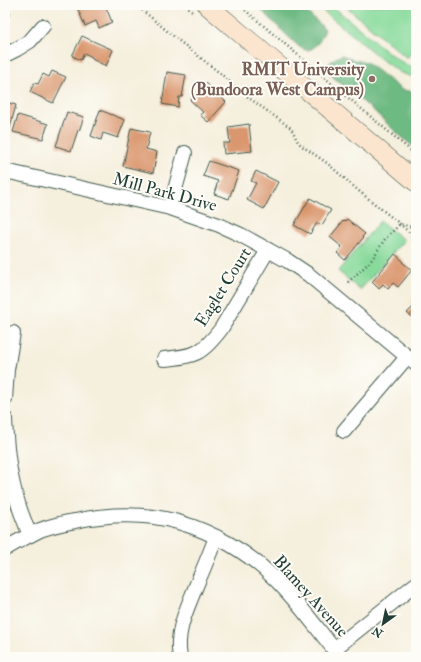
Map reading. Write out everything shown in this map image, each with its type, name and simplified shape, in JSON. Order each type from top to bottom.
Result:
[{"type":"main road","points":[[207,5],[415,182]]},
{"type":"street","points":[[5,56],[30,41],[44,26]]},
{"type":"street","points":[[170,208],[185,153]]},
{"type":"street","name":"Mill Park Drive","points":[[5,171],[170,208],[219,225],[241,235],[288,261],[309,275],[412,361]]},
{"type":"street","name":"Eaglet Court","points":[[164,359],[185,357],[195,354],[213,340],[222,329],[268,250]]},
{"type":"street","points":[[5,399],[7,370],[13,333]]},
{"type":"street","points":[[344,430],[412,361]]},
{"type":"street","points":[[5,418],[7,449],[12,479],[18,503],[30,535]]},
{"type":"street","name":"Blamey Avenue","points":[[5,549],[41,530],[90,517],[136,516],[177,522],[216,537],[245,554],[260,565],[288,592],[337,653]]},
{"type":"street","points":[[180,657],[178,651],[178,639],[180,628],[186,609],[216,537]]},
{"type":"street","points":[[337,653],[416,584]]},
{"type":"path","points":[[136,5],[221,74],[248,98],[291,128],[298,142],[302,146],[327,163],[416,239]]},
{"type":"path","points":[[239,5],[416,155]]},
{"type":"path","points":[[400,224],[416,228]]},
{"type":"path","points":[[348,282],[373,258],[380,245],[400,224]]},
{"type":"green space","points":[[256,5],[299,5],[325,29],[321,39],[313,48],[307,50],[298,46]]},
{"type":"green space","points":[[316,5],[331,5],[390,54],[405,64],[416,68],[416,78],[401,73],[386,63]]},
{"type":"green space","points":[[344,5],[416,5],[416,47],[407,58]]},
{"type":"green space","points":[[342,55],[354,60],[366,62],[402,90],[416,92],[416,149],[374,111],[327,72],[326,68],[329,63]]},
{"type":"green space","points":[[380,221],[404,240],[360,290],[338,271]]},
{"type":"building","points":[[81,5],[105,5],[112,22],[99,28],[96,21],[85,26],[77,7]]},
{"type":"building","points":[[5,9],[11,14],[5,20]]},
{"type":"building","points":[[82,36],[113,50],[106,66],[84,53],[81,60],[72,56]]},
{"type":"building","points":[[52,71],[66,77],[53,103],[30,92],[34,83],[38,84],[43,74],[49,77]]},
{"type":"building","points":[[167,72],[186,75],[182,97],[179,97],[178,107],[162,104]]},
{"type":"building","points":[[206,83],[226,102],[208,122],[200,115],[203,112],[190,100]]},
{"type":"building","points":[[5,102],[16,105],[8,135],[5,134]]},
{"type":"building","points":[[100,110],[125,120],[118,138],[103,133],[101,140],[91,136]]},
{"type":"building","points":[[67,112],[84,117],[71,151],[56,146]]},
{"type":"building","points":[[18,115],[48,124],[43,139],[13,132]]},
{"type":"building","points":[[249,124],[252,151],[224,154],[223,143],[230,143],[228,127]]},
{"type":"building","points":[[131,128],[150,132],[146,149],[157,152],[153,173],[123,166]]},
{"type":"building","points":[[209,161],[239,171],[229,199],[214,194],[218,181],[203,176]]},
{"type":"building","points":[[256,171],[278,182],[264,209],[247,200],[256,183],[251,181]]},
{"type":"building","points":[[310,198],[331,210],[322,225],[317,223],[310,234],[294,225]]},
{"type":"building","points":[[347,219],[365,234],[345,260],[337,253],[342,247],[330,237],[343,221],[344,222]]},
{"type":"building","points":[[395,254],[412,270],[398,287],[393,283],[388,289],[383,284],[379,289],[372,282]]},
{"type":"building","points":[[416,297],[416,320],[407,313],[415,305],[412,302]]},
{"type":"place","name":"RMIT University (Bundoora West Campus)","points":[[372,79]]}]
